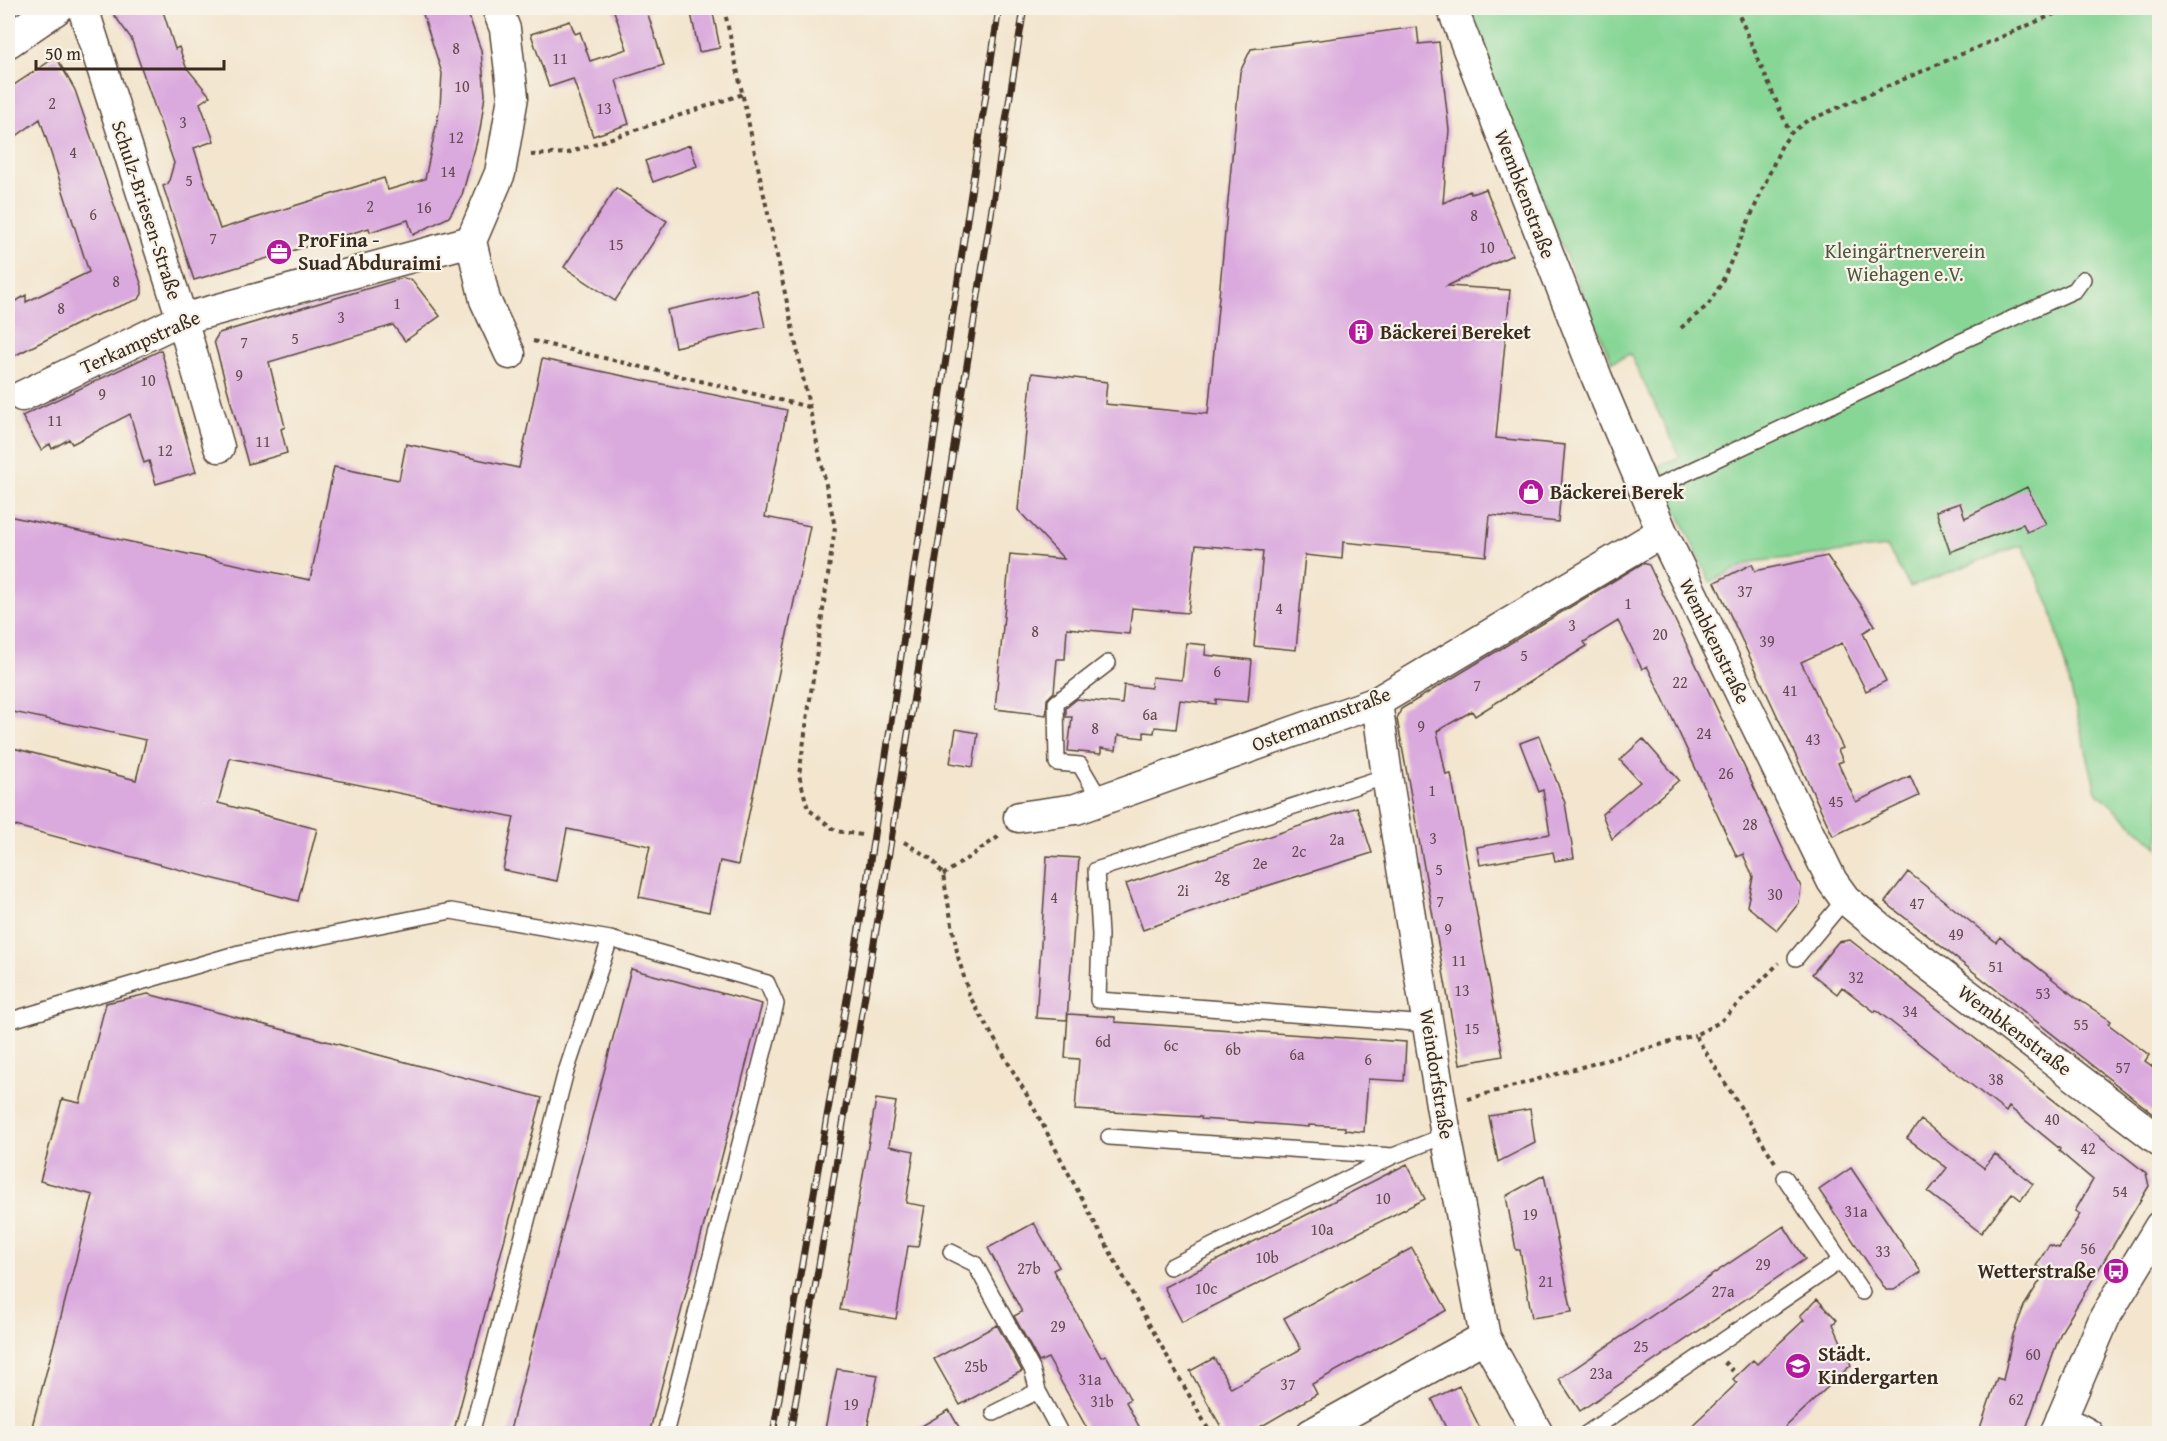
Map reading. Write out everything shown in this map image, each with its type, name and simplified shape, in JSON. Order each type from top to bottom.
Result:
[{"type":"main road","points":[[8,41],[56,8]]},
{"type":"street","name":"Schulz-Briesen-Straße","points":[[83,8],[182,319],[219,447]]},
{"type":"street","points":[[497,8],[505,29],[513,97],[500,173],[471,241],[485,300],[505,344]]},
{"type":"street","name":"Wembkenstraße","points":[[1452,8],[1597,378],[1662,532],[1832,881],[1845,899],[2160,1141]]},
{"type":"street","name":"Terkampstraße","points":[[22,396],[182,319],[471,241]]},
{"type":"street","name":"Ostermannstraße","points":[[1019,817],[1076,809],[1377,702],[1662,532]]},
{"type":"street","name":"Weindorfstraße","points":[[1377,702],[1441,1106],[1485,1337],[1538,1434]]},
{"type":"street","points":[[2088,1434],[2058,1426],[2105,1317],[2160,1226]]},
{"type":"street","points":[[1311,1434],[1485,1337]]},
{"type":"lane","points":[[1646,492],[1909,369],[1951,346],[2075,290],[2083,279]]},
{"type":"lane","points":[[1100,800],[1080,765],[1057,763],[1056,703],[1108,663]]},
{"type":"lane","points":[[1387,776],[1096,870],[1100,935],[1098,1000],[1429,1024]]},
{"type":"lane","points":[[1796,958],[1845,899]]},
{"type":"lane","points":[[8,1021],[239,953],[451,911],[610,939],[767,983],[776,1004],[665,1434]]},
{"type":"lane","points":[[471,1434],[565,1075],[610,939]]},
{"type":"lane","points":[[1170,1267],[1393,1156],[1446,1135]]},
{"type":"lane","points":[[1109,1137],[1393,1156]]},
{"type":"lane","points":[[1785,1178],[1862,1292]]},
{"type":"lane","points":[[951,1252],[975,1264],[1032,1369],[1038,1391],[1061,1434]]},
{"type":"lane","points":[[1586,1434],[1840,1261]]},
{"type":"lane","points":[[994,1413],[1038,1391]]},
{"type":"path","points":[[724,8],[835,526],[798,775],[808,809],[836,831],[862,835]]},
{"type":"path","points":[[1736,8],[1790,134]]},
{"type":"path","points":[[1682,328],[1708,305],[1721,285],[1781,147],[1790,134],[1805,122],[2068,8]]},
{"type":"path","points":[[503,156],[567,153],[743,94]]},
{"type":"path","points":[[505,344],[809,407]]},
{"type":"path","points":[[943,875],[996,840],[1019,817]]},
{"type":"path","points":[[904,842],[933,860],[943,875],[958,957],[970,997],[1028,1097],[1140,1308],[1211,1434]]},
{"type":"path","points":[[1441,1106],[1695,1035],[1720,1022],[1780,962],[1796,958]]},
{"type":"path","points":[[1695,1035],[1785,1178]]},
{"type":"green space","name":"Kleingärtnerverein Wiehagen e.V.","points":[[1459,8],[2159,8],[2159,848],[2096,791],[2051,608],[2022,545],[1910,587],[1887,547],[1751,562],[1710,582],[1657,467],[1680,457],[1630,354],[1612,362]]},
{"type":"building","points":[[109,8],[162,8],[175,49],[179,47],[186,67],[210,96],[200,103],[214,141],[194,148],[220,229],[384,178],[388,190],[425,179],[440,107],[442,73],[421,8],[466,8],[481,50],[485,95],[480,130],[462,195],[449,217],[413,235],[408,220],[370,232],[369,228],[194,280],[163,186],[168,184],[174,163],[131,38]]},
{"type":"building","points":[[613,8],[646,8],[664,65],[616,80],[629,124],[593,136],[573,79],[549,87],[531,34],[570,21],[575,34],[580,32],[590,61],[627,49]]},
{"type":"building","points":[[690,8],[712,8],[720,48],[699,52]]},
{"type":"building","name":"Bäckerei Bereket","points":[[1417,27],[1419,44],[1439,42],[1449,130],[1443,203],[1470,191],[1471,194],[1486,189],[1512,255],[1447,286],[1510,290],[1496,438],[1565,445],[1558,522],[1490,515],[1486,556],[1343,542],[1342,559],[1305,555],[1296,650],[1254,646],[1263,551],[1196,545],[1188,613],[1132,608],[1129,634],[1067,628],[1065,659],[1057,659],[1054,692],[1047,699],[1046,715],[995,709],[1010,554],[1064,559],[1018,510],[1032,373],[1107,382],[1105,404],[1208,414],[1240,72],[1251,49]]},
{"type":"building","points":[[56,57],[75,90],[142,286],[142,294],[139,299],[91,317],[8,359],[8,306],[26,295],[26,302],[89,272],[40,119],[8,142],[8,89]]},
{"type":"building","points":[[690,145],[697,166],[653,182],[645,161]]},
{"type":"building","points":[[616,188],[667,221],[615,301],[564,267]]},
{"type":"building","points":[[403,278],[412,280],[440,316],[405,341],[393,325],[269,362],[285,427],[281,429],[287,453],[248,464],[214,341],[219,333]]},
{"type":"building","points":[[757,290],[765,327],[675,347],[667,310]]},
{"type":"building","points":[[161,350],[196,472],[156,484],[149,461],[144,463],[130,414],[72,444],[69,439],[52,449],[50,444],[41,450],[22,416]]},
{"type":"building","points":[[542,359],[787,410],[765,517],[810,526],[738,865],[720,861],[709,912],[639,897],[650,846],[567,829],[557,881],[503,870],[514,817],[230,758],[218,803],[317,829],[298,901],[8,824],[8,767],[13,748],[136,780],[146,740],[8,711],[8,516],[310,580],[334,467],[399,480],[406,444],[519,468]]},
{"type":"building","points":[[2027,487],[2046,524],[2027,532],[2023,524],[1950,552],[1936,511],[1960,503],[1965,518]]},
{"type":"building","points":[[1827,556],[1875,625],[1863,633],[1886,681],[1866,691],[1842,643],[1801,662],[1843,748],[1838,750],[1843,761],[1838,763],[1856,802],[1910,776],[1919,796],[1833,836],[1715,582],[1752,564],[1755,571]]},
{"type":"building","points":[[1643,563],[1649,565],[1801,887],[1799,903],[1777,930],[1747,906],[1753,877],[1743,854],[1737,857],[1647,666],[1642,669],[1618,621],[1584,642],[1587,646],[1475,716],[1472,711],[1437,731],[1446,775],[1451,774],[1503,1056],[1460,1064],[1397,719],[1401,709]]},
{"type":"building","points":[[1186,643],[1206,645],[1205,655],[1252,660],[1248,702],[1216,699],[1216,704],[1180,700],[1176,729],[1155,727],[1154,733],[1144,732],[1144,738],[1118,735],[1116,750],[1101,748],[1101,754],[1068,751],[1072,717],[1066,717],[1066,708],[1077,699],[1122,704],[1124,685],[1151,688],[1152,677],[1182,680]]},
{"type":"building","points":[[956,729],[978,733],[973,767],[950,763]]},
{"type":"building","points":[[1539,736],[1565,803],[1574,858],[1555,861],[1553,852],[1480,865],[1477,847],[1550,834],[1543,790],[1539,792],[1520,743]]},
{"type":"building","points":[[1643,739],[1679,780],[1612,839],[1602,814],[1640,782],[1620,760]]},
{"type":"building","points":[[1357,807],[1372,853],[1257,889],[1143,930],[1126,884]]},
{"type":"building","points":[[1047,856],[1079,858],[1067,1020],[1036,1018]]},
{"type":"building","points":[[1908,872],[1996,942],[2000,937],[2075,997],[2111,1021],[2108,1024],[2149,1055],[2145,1061],[2160,1072],[2160,1119],[1885,902]]},
{"type":"building","points":[[1850,940],[2146,1173],[2149,1186],[2061,1332],[2024,1434],[1978,1434],[1997,1378],[2003,1380],[2013,1335],[2024,1306],[2046,1271],[2036,1266],[2049,1245],[2059,1248],[2080,1214],[2075,1211],[2093,1180],[2009,1107],[2006,1112],[1876,1010],[1875,1012],[1842,987],[1837,994],[1812,974],[1838,942]]},
{"type":"building","points":[[631,969],[762,1004],[649,1434],[509,1434]]},
{"type":"building","points":[[148,994],[542,1098],[453,1434],[30,1434],[93,1195],[40,1181],[62,1099],[80,1103],[106,1003]]},
{"type":"building","points":[[1068,1014],[1115,1017],[1115,1022],[1406,1042],[1404,1081],[1368,1079],[1364,1132],[1345,1130],[1345,1127],[1309,1125],[1309,1127],[1201,1119],[1201,1117],[1075,1110],[1079,1059],[1065,1058]]},
{"type":"building","points":[[876,1099],[896,1102],[889,1146],[914,1151],[906,1203],[925,1206],[918,1247],[908,1246],[896,1319],[840,1310]]},
{"type":"building","points":[[1530,1109],[1535,1143],[1498,1162],[1489,1116]]},
{"type":"building","points":[[1921,1120],[1984,1168],[1995,1154],[2033,1184],[2021,1200],[2012,1193],[1981,1233],[1928,1192],[1947,1168],[1907,1138]]},
{"type":"building","points":[[1407,1164],[1425,1199],[1182,1322],[1164,1287]]},
{"type":"building","points":[[1851,1168],[1921,1272],[1894,1290],[1886,1290],[1819,1190]]},
{"type":"building","points":[[1544,1175],[1572,1312],[1532,1318],[1520,1250],[1516,1250],[1506,1196]]},
{"type":"building","points":[[1034,1223],[1059,1267],[1053,1270],[1101,1357],[1106,1355],[1121,1382],[1130,1399],[1126,1402],[1143,1434],[1090,1434],[1048,1358],[1039,1362],[1014,1316],[1022,1312],[988,1248]]},
{"type":"building","points":[[1784,1226],[1805,1259],[1580,1411],[1559,1379]]},
{"type":"building","points":[[1412,1248],[1447,1310],[1312,1384],[1317,1394],[1248,1434],[1225,1434],[1190,1371],[1214,1358],[1231,1388],[1301,1349],[1284,1318]]},
{"type":"building","name":"Städt. Kindergarten","points":[[1817,1299],[1837,1320],[1833,1324],[1851,1365],[1778,1434],[1683,1434],[1737,1383],[1733,1379],[1753,1360],[1757,1364],[1804,1320],[1800,1316]]},
{"type":"building","points":[[997,1325],[1022,1371],[960,1405],[934,1359]]},
{"type":"building","points":[[837,1369],[878,1375],[866,1434],[824,1434]]},
{"type":"building","points":[[1459,1386],[1483,1434],[1449,1434],[1432,1399]]},
{"type":"building","points":[[949,1410],[963,1434],[908,1434]]},
{"type":"railway","points":[[773,1434],[867,881],[999,8]]},
{"type":"railway","points":[[790,1434],[884,884],[1024,8]]},
{"type":"place","name":"ProFina - Suad Abduraimi","points":[[279,252]]},
{"type":"place","name":"Bäckerei Bereket","points":[[1361,332]]},
{"type":"place","name":"Bäckerei Berek","points":[[1531,492]]},
{"type":"place","name":"Wetterstraße","points":[[2116,1271]]},
{"type":"place","name":"Städt. Kindergarten","points":[[1798,1366]]}]
